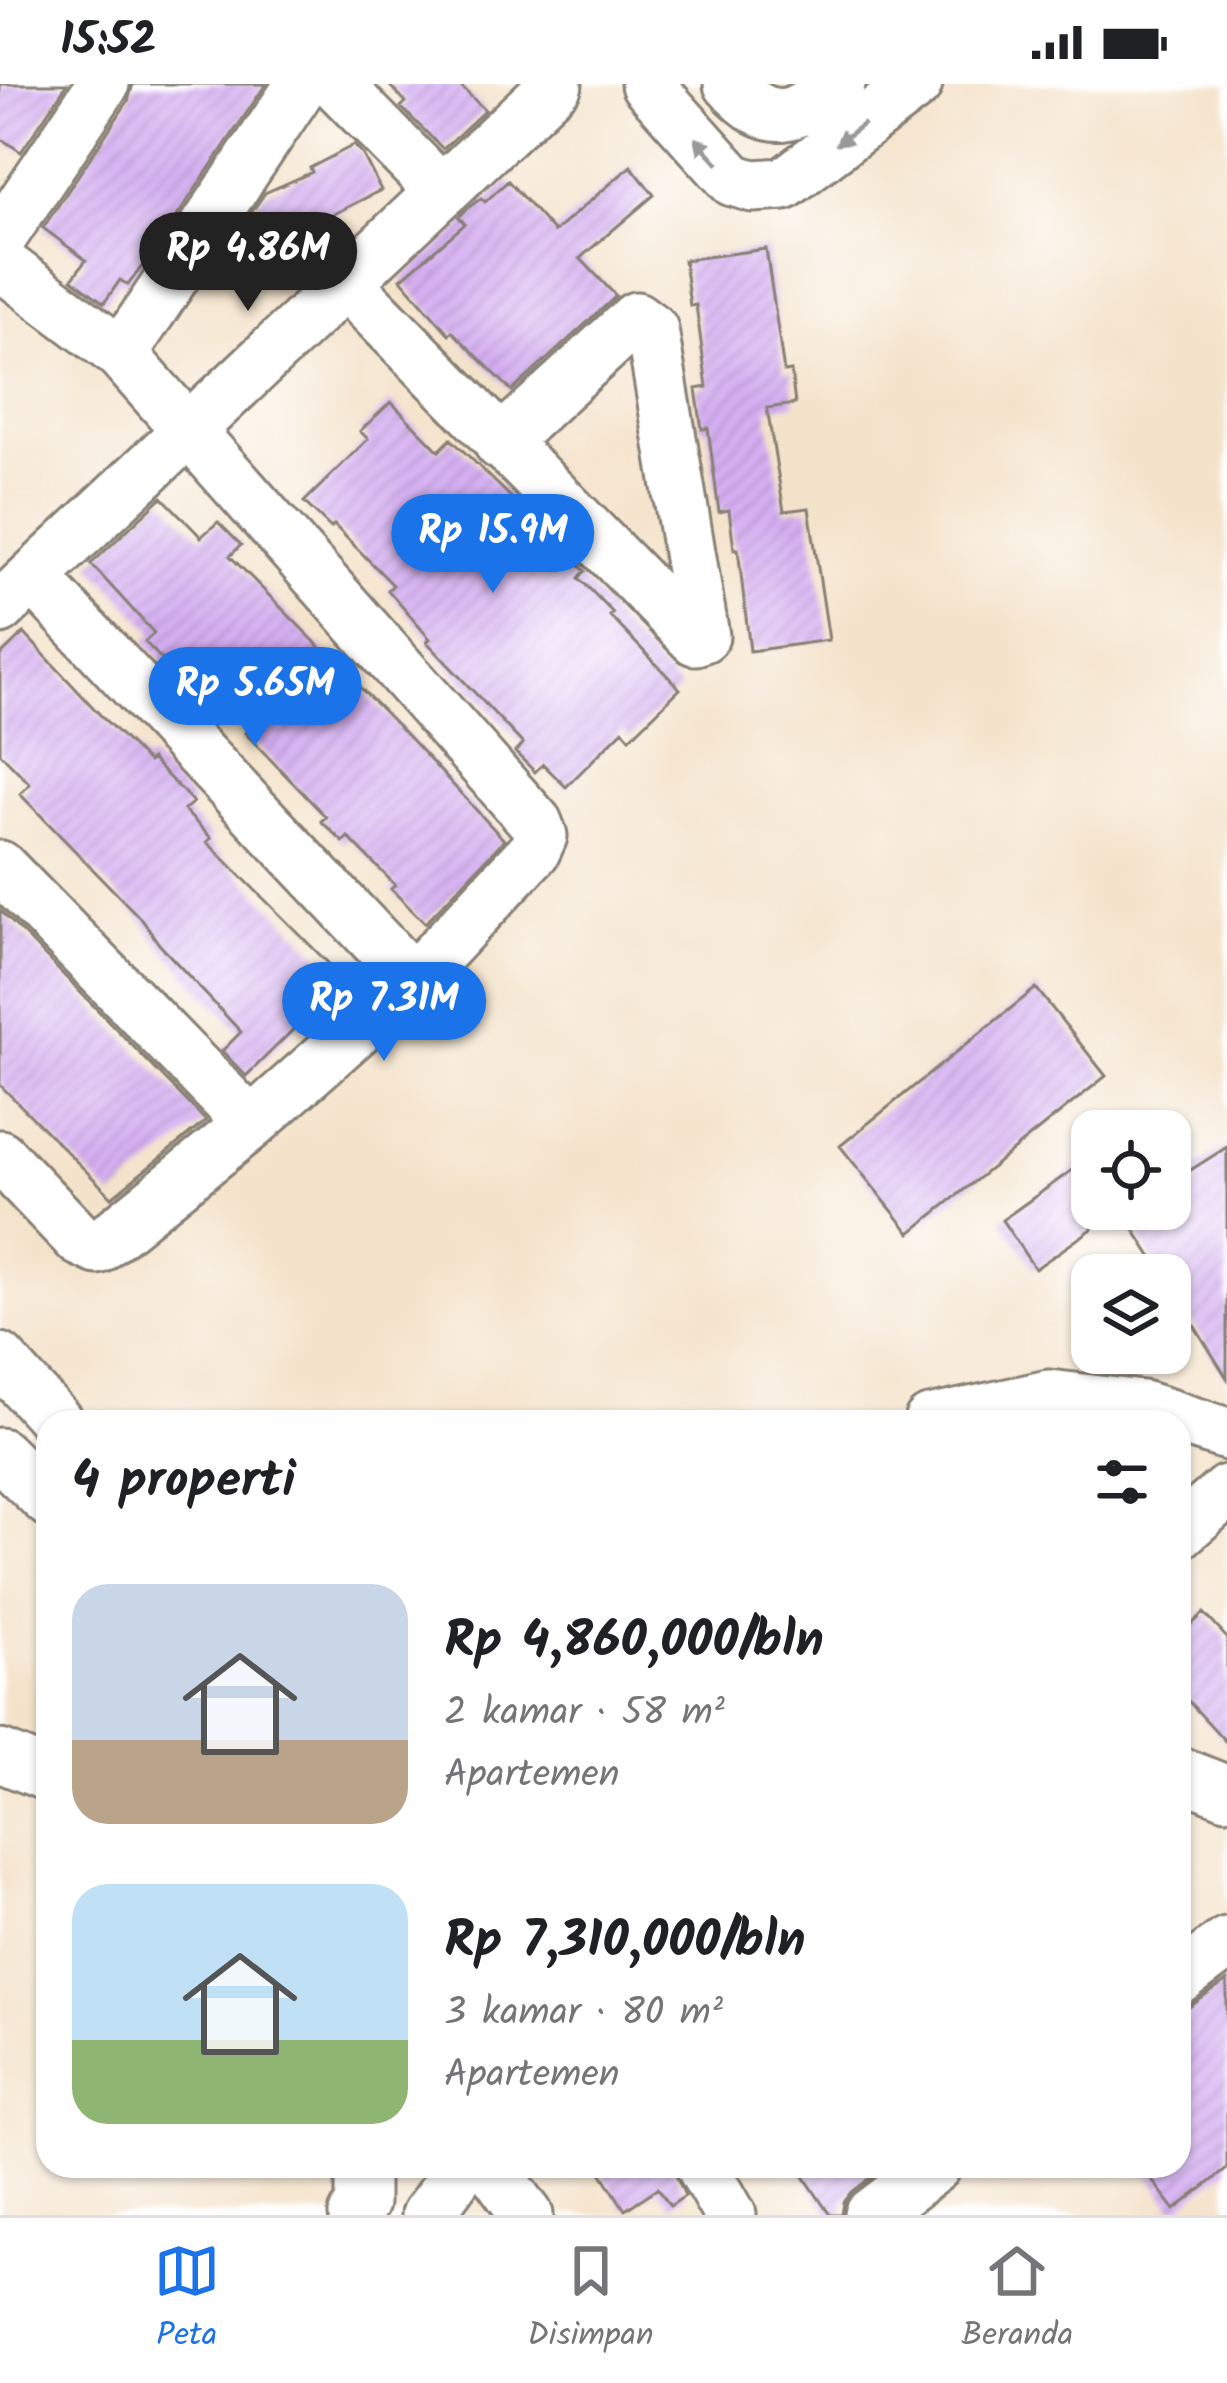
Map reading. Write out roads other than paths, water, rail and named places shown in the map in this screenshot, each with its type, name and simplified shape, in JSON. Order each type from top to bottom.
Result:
[{"type":"street","points":[[0,238],[103,84]]},
{"type":"street","points":[[121,354],[302,84]]},
{"type":"street","points":[[336,84],[442,191]]},
{"type":"street","points":[[413,980],[16,592],[556,84]]},
{"type":"street","points":[[647,84],[733,180],[768,185],[916,84]]},
{"type":"street","points":[[746,98],[789,116],[839,84]]},
{"type":"street","points":[[746,98],[768,185]]},
{"type":"street","points":[[0,263],[121,354],[520,805],[541,836],[535,851],[413,980],[251,1124],[97,1248],[80,1240],[0,1156]]},
{"type":"street","points":[[345,282],[500,443],[695,639],[703,636],[652,330],[646,323],[636,318],[500,443]]},
{"type":"street","points":[[0,867],[251,1124]]},
{"type":"street","points":[[0,1359],[46,1410]]},
{"type":"street","points":[[984,1410],[1048,1396],[1152,1410]]},
{"type":"street","points":[[1191,1422],[1227,1434]]},
{"type":"street","points":[[0,1454],[36,1488]]},
{"type":"street","points":[[0,1756],[36,1770]]},
{"type":"street","points":[[1191,1778],[1227,1792]]},
{"type":"street","points":[[1191,1971],[1225,1949]]},
{"type":"street","points":[[355,2215],[362,2203],[362,2178]]},
{"type":"street","points":[[427,2215],[454,2178]]},
{"type":"street","points":[[499,2178],[527,2215]]},
{"type":"street","points":[[708,2178],[730,2215]]},
{"type":"street","points":[[871,2215],[919,2178]]}]
